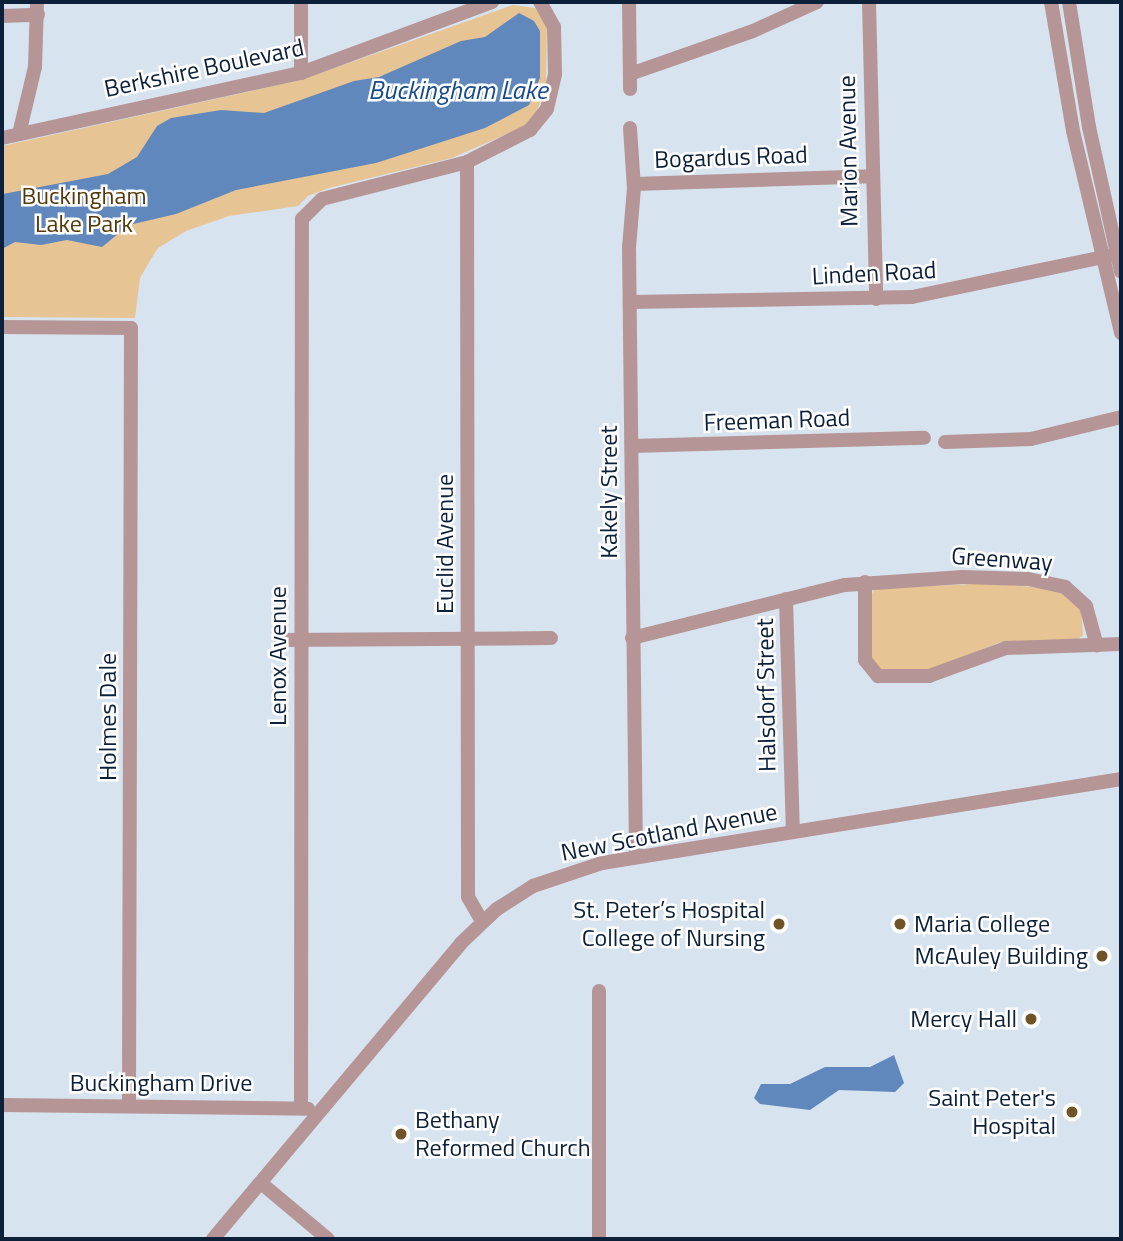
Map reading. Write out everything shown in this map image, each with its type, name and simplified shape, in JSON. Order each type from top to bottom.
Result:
[{"type":"street","points":[[301,2],[301,73]]},
{"type":"street","name":"Berkshire Boulevard","points":[[2,138],[301,73],[465,6],[492,2]]},
{"type":"street","points":[[467,162],[525,134],[547,109],[555,74],[554,27],[540,2]]},
{"type":"street","points":[[629,2],[630,81],[817,2]]},
{"type":"street","name":"Marion Avenue","points":[[869,2],[871,176],[876,299]]},
{"type":"street","points":[[1051,2],[1073,131],[1100,258],[1121,334]]},
{"type":"street","points":[[1069,2],[1089,127],[1121,271]]},
{"type":"street","points":[[2,16],[38,8],[35,67],[19,134]]},
{"type":"street","points":[[1060,66],[1078,62]]},
{"type":"street","points":[[1073,131],[1089,127]]},
{"type":"street","name":"Kakely Street","points":[[630,128],[634,184],[630,302],[636,857]]},
{"type":"street","name":"Lenox Avenue","points":[[301,1105],[301,226],[308,208],[334,195],[467,162]]},
{"type":"street","name":"Euclid Avenue","points":[[467,162],[468,897],[482,921]]},
{"type":"street","name":"Bogardus Road","points":[[634,184],[871,176]]},
{"type":"street","name":"Linden Road","points":[[630,302],[876,299],[942,293],[1117,254]]},
{"type":"street","name":"Holmes Dale","points":[[2,327],[131,328],[129,1105]]},
{"type":"street","points":[[945,442],[1031,439],[1121,417]]},
{"type":"street","name":"Freeman Road","points":[[632,446],[924,438]]},
{"type":"street","name":"Greenway","points":[[632,638],[865,582],[963,577],[1058,583],[1085,603],[1097,646]]},
{"type":"street","points":[[865,582],[865,660],[878,676],[937,674],[1006,648],[1121,644]]},
{"type":"street","name":"Halsdorf Street","points":[[786,599],[793,832]]},
{"type":"street","points":[[281,640],[551,638]]},
{"type":"street","name":"New Scotland Avenue","points":[[213,1239],[482,921],[552,878],[636,857],[1121,779]]},
{"type":"street","points":[[599,990],[599,1239]]},
{"type":"street","name":"Buckingham Drive","points":[[2,1105],[301,1105]]},
{"type":"street","points":[[301,1105],[317,1115]]},
{"type":"street","points":[[261,1183],[328,1239]]},
{"type":"green space","name":"Buckingham Lake Park","points":[[513,5],[535,8],[547,24],[546,86],[536,114],[525,126],[452,158],[329,188],[308,196],[298,206],[229,216],[186,231],[158,248],[151,259],[140,278],[135,318],[2,317],[2,146],[301,80]]},
{"type":"green space","points":[[990,583],[1061,590],[1081,608],[1083,635],[1076,641],[1001,642],[934,669],[880,670],[872,662],[871,595],[875,589]]},
{"type":"water","name":"Buckingham Lake","points":[[519,13],[534,21],[540,31],[540,78],[529,105],[485,128],[376,163],[236,190],[176,214],[129,225],[102,247],[67,240],[41,245],[15,242],[2,249],[3,194],[108,174],[137,157],[157,126],[171,118],[221,110],[264,113],[354,81],[379,77],[461,41],[485,37]]},
{"type":"water","points":[[894,1055],[904,1083],[895,1092],[839,1090],[810,1110],[760,1104],[754,1098],[761,1084],[790,1084],[825,1067],[870,1067]]},
{"type":"place","name":"St. Peter’s Hospital College of Nursing","points":[[779,924]]},
{"type":"place","name":"Maria College","points":[[900,924]]},
{"type":"place","name":"McAuley Building","points":[[1102,956]]},
{"type":"place","name":"Mercy Hall","points":[[1031,1019]]},
{"type":"place","name":"Saint Peter's Hospital","points":[[1072,1112]]},
{"type":"place","name":"Bethany Reformed Church","points":[[401,1134]]}]
